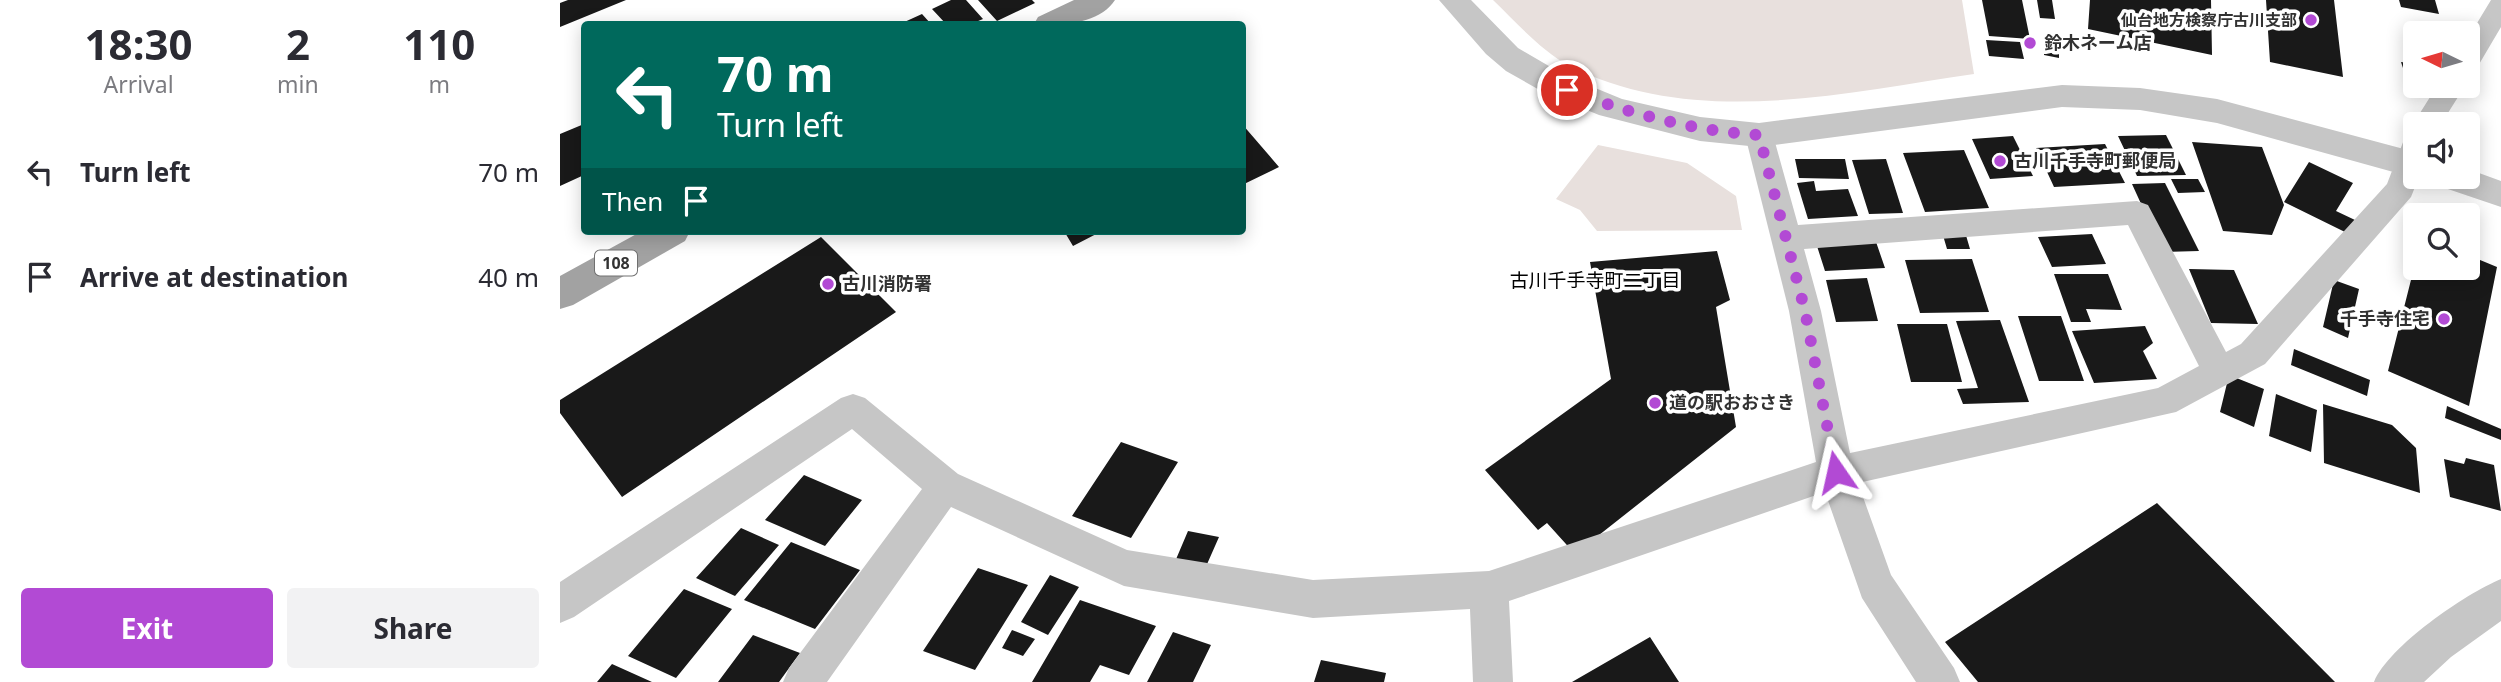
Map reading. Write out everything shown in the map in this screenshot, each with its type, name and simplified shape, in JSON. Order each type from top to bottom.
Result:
[{"type":"highway","points":[[1055,21],[1100,0]]},
{"type":"highway","name":"108","points":[[560,294],[665,235]]},
{"type":"street","points":[[1454,0],[1486,37],[1526,69],[1567,90],[1618,109],[1719,133],[1759,135],[2062,96],[2140,99],[2217,111],[2403,155]]},
{"type":"street","points":[[2480,39],[2501,4],[2492,0]]},
{"type":"street","points":[[1759,135],[1805,311],[1836,472],[1876,585],[1940,682]]},
{"type":"street","points":[[560,604],[853,408],[945,486],[1124,568],[1313,598],[1489,589],[1836,472],[2164,401],[2253,354],[2400,189],[2403,181]]},
{"type":"street","points":[[2480,187],[2501,194]]},
{"type":"street","points":[[1787,238],[2137,213],[2219,372]]},
{"type":"street","points":[[803,682],[945,486]]},
{"type":"street","points":[[1489,589],[1493,682]]},
{"type":"street","points":[[2394,682],[2437,643],[2501,598]]},
{"type":"shaded area","points":[[1493,0],[1962,0],[1974,74],[1873,90],[1769,101],[1718,101],[1667,96],[1618,85],[1559,60]]},
{"type":"shaded area","points":[[1598,145],[1687,163],[1736,196],[1742,230],[1597,231],[1580,210],[1556,199]]},
{"type":"building","points":[[568,0],[626,0],[560,27],[560,3]]},
{"type":"building","points":[[951,0],[966,0],[983,19],[943,21],[932,9]]},
{"type":"building","points":[[978,0],[1032,0],[1035,3],[997,21]]},
{"type":"building","points":[[1982,0],[2022,0],[2030,39],[1989,36]]},
{"type":"building","points":[[2037,0],[2052,0],[2055,19],[2040,18]]},
{"type":"building","points":[[2090,0],[2211,0],[2212,55],[2088,29]]},
{"type":"building","points":[[2266,0],[2334,0],[2343,77],[2270,62]]},
{"type":"building","points":[[2399,0],[2435,0],[2439,14],[2401,7]]},
{"type":"building","points":[[922,14],[928,21],[907,21]]},
{"type":"building","points":[[2044,34],[2059,37],[2059,58],[2044,55]]},
{"type":"building","points":[[1986,40],[2020,42],[2024,59],[1989,56]]},
{"type":"building","points":[[581,125],[581,176],[560,186],[560,134]]},
{"type":"building","points":[[1246,129],[1279,167],[1246,183]]},
{"type":"building","points":[[2166,135],[2186,175],[2137,176],[2118,136]]},
{"type":"building","points":[[2013,136],[2033,176],[1990,179],[1972,139]]},
{"type":"building","points":[[2192,142],[2262,147],[2284,205],[2272,235],[2223,231]]},
{"type":"building","points":[[2105,144],[2125,183],[2054,187],[2036,148]]},
{"type":"building","points":[[1964,150],[1989,208],[1925,212],[1903,153]]},
{"type":"building","points":[[1795,159],[1845,159],[1849,179],[1799,178]]},
{"type":"building","points":[[1886,159],[1903,213],[1869,214],[1852,160]]},
{"type":"building","points":[[2309,162],[2353,183],[2336,211],[2355,220],[2347,233],[2284,202]]},
{"type":"building","points":[[2171,179],[2198,179],[2205,192],[2178,193]]},
{"type":"building","points":[[1814,181],[1816,191],[1848,189],[1858,216],[1808,219],[1797,183]]},
{"type":"building","points":[[2165,183],[2199,251],[2163,252],[2132,184]]},
{"type":"building","points":[[1942,232],[1965,232],[1970,249],[1947,249]]},
{"type":"building","points":[[2092,234],[2106,264],[2052,267],[2038,237]]},
{"type":"building","points":[[1066,235],[1094,235],[1073,246]]},
{"type":"building","points":[[821,237],[896,312],[622,497],[560,413],[560,400]]},
{"type":"building","points":[[1875,239],[1885,268],[1825,271],[1816,243]]},
{"type":"building","name":"道の駅おおさき","points":[[1717,251],[1730,300],[1716,307],[1736,427],[1575,554],[1547,523],[1538,530],[1485,470],[1611,379],[1590,262]]},
{"type":"building","points":[[1972,259],[1989,312],[1920,313],[1905,260]]},
{"type":"building","name":"千手寺住宅","points":[[2480,260],[2497,267],[2469,406],[2388,371],[2411,280],[2480,280]]},
{"type":"building","points":[[2189,269],[2234,270],[2258,324],[2211,323]]},
{"type":"building","points":[[2054,274],[2108,274],[2122,310],[2086,309],[2091,322],[2071,322]]},
{"type":"building","points":[[1867,278],[1878,321],[1836,322],[1826,280]]},
{"type":"building","points":[[2334,280],[2359,289],[2348,338],[2323,327]]},
{"type":"building","points":[[2018,316],[2061,316],[2084,381],[2039,381]]},
{"type":"building","points":[[2000,320],[2029,402],[1963,404],[1957,389],[1978,388],[1956,321]]},
{"type":"building","points":[[1897,324],[1947,324],[1962,382],[1911,382]]},
{"type":"building","points":[[2145,326],[2153,343],[2143,351],[2157,379],[2094,383],[2072,331]]},
{"type":"building","points":[[2294,349],[2370,380],[2367,396],[2291,365]]},
{"type":"building","points":[[2229,375],[2264,389],[2254,427],[2220,412]]},
{"type":"building","points":[[2276,394],[2317,410],[2311,452],[2269,436]]},
{"type":"building","points":[[2323,404],[2392,425],[2416,448],[2420,493],[2324,463]]},
{"type":"building","points":[[2447,406],[2501,429],[2501,440],[2445,418]]},
{"type":"building","points":[[1121,442],[1178,462],[1131,538],[1072,516]]},
{"type":"building","points":[[2466,458],[2494,465],[2501,511],[2450,497],[2444,459],[2464,464]]},
{"type":"building","points":[[804,475],[862,500],[825,546],[765,520]]},
{"type":"building","points":[[2157,503],[2335,682],[1978,682],[1945,642]]},
{"type":"building","points":[[741,528],[779,545],[735,596],[696,578]]},
{"type":"building","points":[[1188,531],[1219,537],[1204,571],[1174,564]]},
{"type":"building","points":[[791,542],[860,570],[815,629],[744,600]]},
{"type":"building","points":[[978,568],[1028,585],[975,670],[923,651]]},
{"type":"building","points":[[1050,575],[1079,587],[1048,635],[1021,622]]},
{"type":"building","points":[[684,589],[732,609],[676,678],[628,656]]},
{"type":"building","points":[[1080,600],[1156,626],[1129,675],[1100,665],[1090,682],[1032,682]]},
{"type":"building","points":[[1012,630],[1035,639],[1023,656],[1002,648]]},
{"type":"building","points":[[1173,632],[1211,645],[1193,682],[1147,682]]},
{"type":"building","points":[[753,635],[800,653],[779,682],[718,682]]},
{"type":"building","points":[[1650,637],[1679,682],[1572,682]]},
{"type":"building","points":[[1321,660],[1386,673],[1384,682],[1314,682]]},
{"type":"building","points":[[612,664],[652,682],[597,682]]},
{"type":"place","name":"仙台地方検察庁古川支部","points":[[2311,20]]},
{"type":"place","name":"鈴木ネーム店","points":[[2030,43]]},
{"type":"place","name":"古川千手寺町郵便局","points":[[2000,161]]},
{"type":"place","name":"古川消防署","points":[[828,284]]},
{"type":"place","name":"千手寺住宅","points":[[2444,319]]},
{"type":"place","name":"道の駅おおさき","points":[[1655,403]]},
{"type":"district","name":"古川千手寺町二丁目","points":[[1595,280]]},
{"type":"route","points":[[1567,90],[1618,109],[1675,123],[1719,133],[1759,135],[1805,311],[1836,472]]}]
